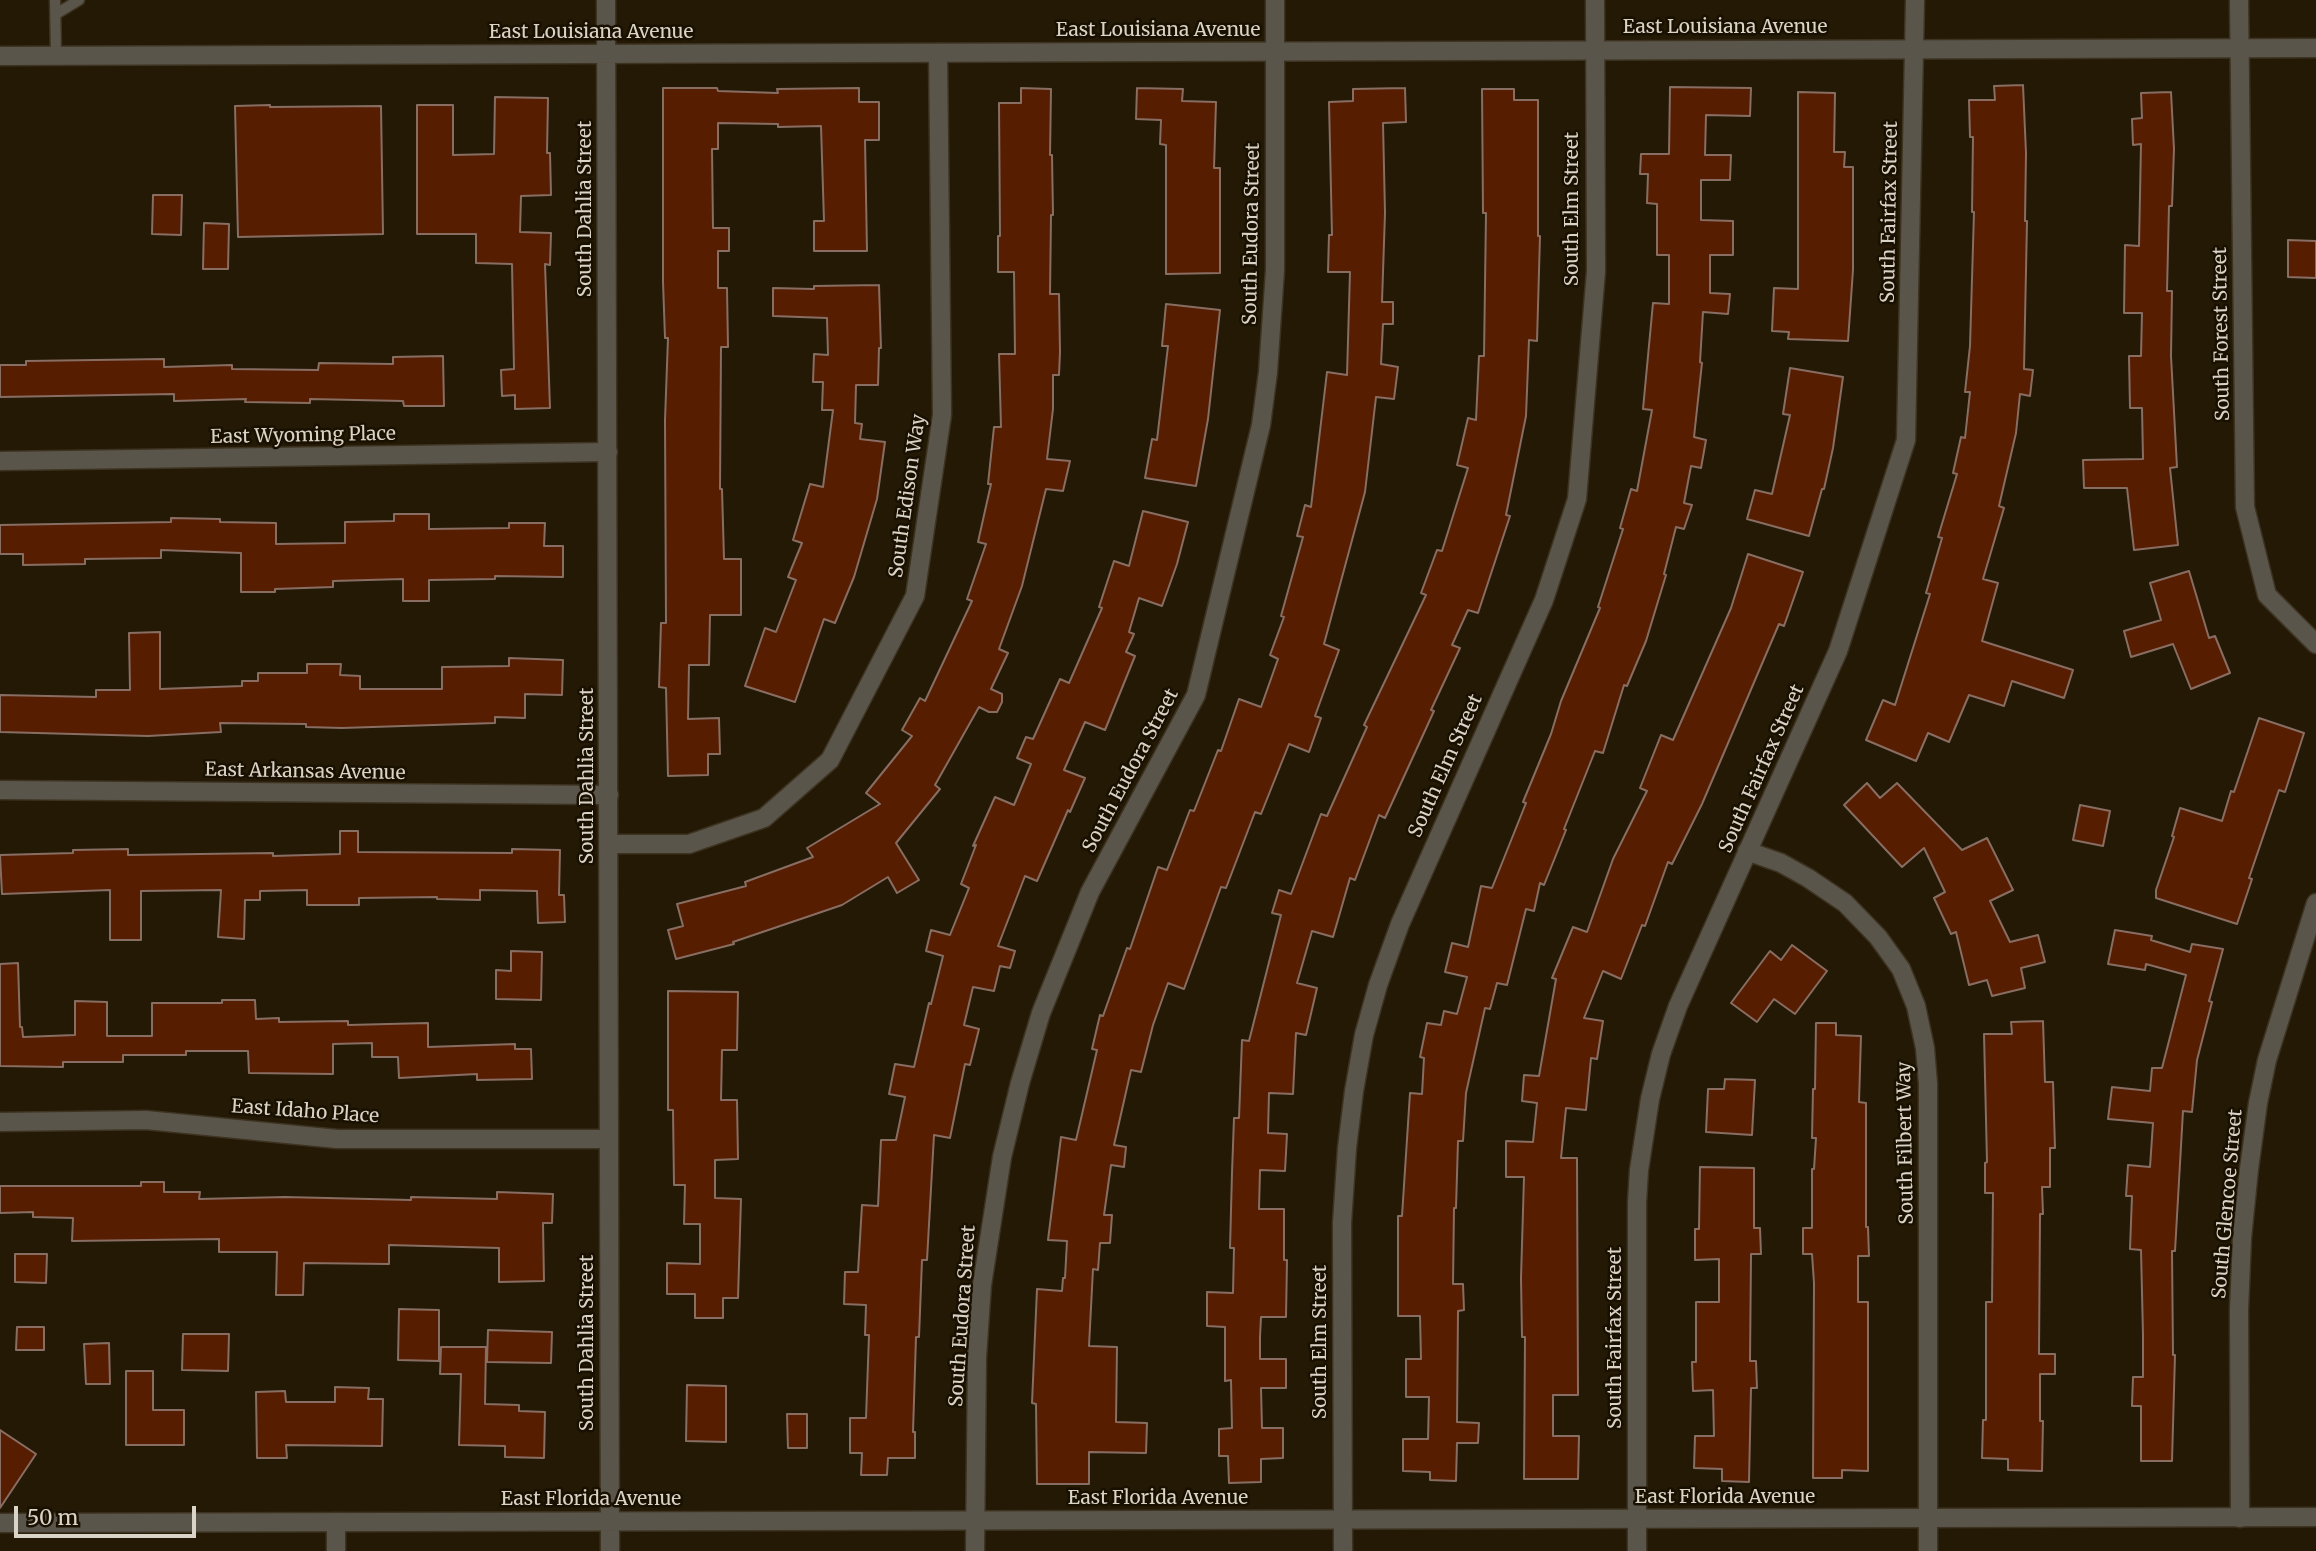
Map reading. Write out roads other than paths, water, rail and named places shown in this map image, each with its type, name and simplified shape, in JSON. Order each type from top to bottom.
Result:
[{"type":"street","name":"South Dahlia Street","points":[[606,0],[610,1551]]},
{"type":"street","name":"South Eudora Street","points":[[975,1551],[977,1357],[982,1285],[1002,1157],[1020,1083],[1041,1013],[1090,892],[1196,695],[1261,425],[1272,337],[1275,270],[1275,0]]},
{"type":"street","name":"South Elm Street","points":[[1343,1551],[1342,1223],[1354,1091],[1364,1035],[1400,923],[1544,600],[1577,499],[1596,271],[1595,0]]},
{"type":"street","name":"South Fairfax Street","points":[[1637,1551],[1637,1202],[1643,1136],[1661,1054],[1678,1006],[1838,651],[1906,440],[1915,0]]},
{"type":"street","name":"South Forest Street","points":[[2239,0],[2245,507],[2267,595],[2316,644]]},
{"type":"street","name":"East Louisiana Avenue","points":[[0,56],[2316,48]]},
{"type":"street","name":"South Edison Way","points":[[609,844],[689,844],[764,818],[830,760],[915,596],[942,415],[938,53]]},
{"type":"street","name":"East Wyoming Place","points":[[0,461],[608,452]]},
{"type":"street","name":"East Arkansas Avenue","points":[[0,790],[609,795]]},
{"type":"street","name":"South Filbert Way","points":[[1747,851],[1781,863],[1845,903],[1878,937],[1901,969],[1916,1006],[1925,1048],[1928,1084],[1928,1518]]},
{"type":"street","name":"South Glencoe Street","points":[[2240,1518],[2239,1310],[2242,1238],[2249,1169],[2267,1060],[2316,903]]},
{"type":"street","name":"East Idaho Place","points":[[0,1122],[156,1121],[337,1139],[608,1139]]},
{"type":"street","name":"East Florida Avenue","points":[[0,1524],[2316,1517]]},
{"type":"street","points":[[1928,1518],[1928,1551]]},
{"type":"street","points":[[336,1522],[336,1551]]},
{"type":"lane","points":[[55,0],[56,55]]},
{"type":"lane","points":[[56,14],[79,0]]}]
